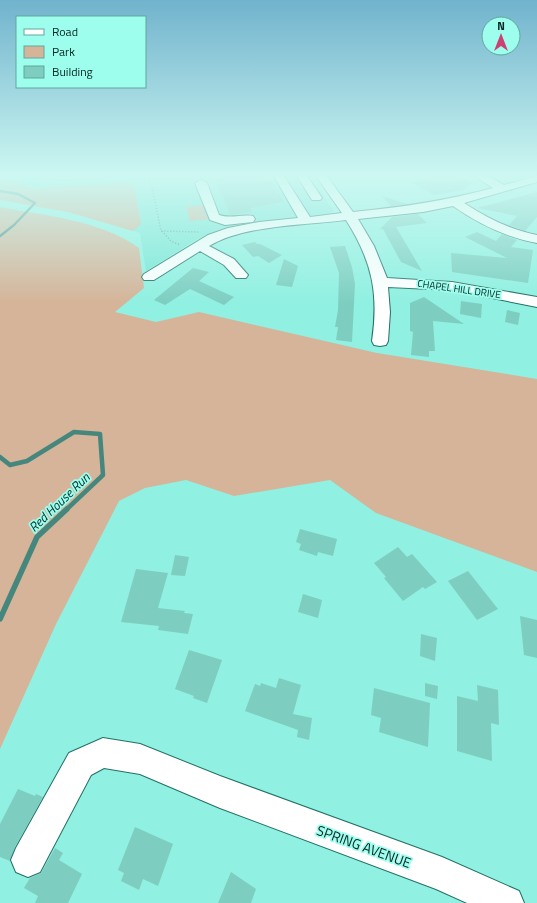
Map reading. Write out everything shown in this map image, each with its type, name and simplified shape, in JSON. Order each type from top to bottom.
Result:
[{"type":"street","points":[[217,218],[231,221],[282,218]]},
{"type":"street","points":[[149,277],[213,238],[232,231],[297,218]]},
{"type":"street","points":[[351,218],[366,240],[380,282],[382,306],[380,340]]},
{"type":"street","points":[[481,218],[509,233],[537,239]]},
{"type":"street","points":[[195,248],[229,262],[241,275]]},
{"type":"street","name":"CHAPEL HILL DRIVE","points":[[380,282],[452,286],[537,302]]},
{"type":"street","name":"SPRING AVENUE","points":[[28,860],[80,764],[103,753],[140,759],[220,792],[442,874],[507,903]]},
{"type":"path","points":[[158,218],[161,231],[171,241],[195,248]]},
{"type":"path","points":[[161,231],[206,231]]},
{"type":"shaded area","points":[[93,218],[286,218],[252,222],[223,228],[196,240],[146,271],[140,233]]},
{"type":"green space","points":[[0,218],[61,218],[72,220],[107,231],[139,248],[144,288],[115,312],[156,322],[199,312],[377,353],[537,379],[537,572],[376,513],[330,480],[234,496],[186,480],[145,488],[119,501],[56,624],[0,749]]},
{"type":"green space","points":[[89,218],[140,218],[141,224],[133,231]]},
{"type":"green space","points":[[189,218],[208,219],[190,221]]},
{"type":"building","points":[[391,218],[422,218],[427,223],[396,227],[422,271],[401,262],[383,229],[380,229]]},
{"type":"building","points":[[515,218],[536,218],[525,231],[509,225]]},
{"type":"building","points":[[477,232],[496,241],[502,234],[517,240],[511,247],[533,250],[528,283],[452,272],[451,253],[507,258],[465,237]]},
{"type":"building","points":[[255,242],[282,255],[269,263],[258,256],[253,257],[242,245]]},
{"type":"building","points":[[345,246],[352,267],[355,284],[352,342],[336,340],[338,327],[335,327],[338,310],[339,273],[330,247]]},
{"type":"building","points":[[284,259],[298,266],[292,287],[276,285]]},
{"type":"building","points":[[193,268],[209,272],[199,281],[234,297],[224,305],[190,289],[165,305],[154,300]]},
{"type":"building","points":[[424,297],[464,324],[433,321],[435,351],[429,351],[429,357],[411,355],[413,332],[410,331],[410,303]]},
{"type":"building","points":[[461,301],[482,304],[481,318],[460,314]]},
{"type":"building","points":[[507,310],[520,313],[518,325],[505,322]]},
{"type":"building","points":[[300,529],[337,539],[333,556],[318,552],[317,556],[299,550],[301,544],[296,542]]},
{"type":"building","points":[[398,547],[407,557],[412,554],[437,582],[425,589],[423,587],[403,601],[374,563]]},
{"type":"building","points":[[175,555],[189,557],[185,576],[171,575]]},
{"type":"building","points":[[136,569],[168,573],[158,608],[185,611],[184,613],[193,614],[188,634],[158,630],[159,626],[121,622]]},
{"type":"building","points":[[468,571],[498,609],[477,620],[448,581]]},
{"type":"building","points":[[303,594],[322,600],[318,618],[298,612]]},
{"type":"building","points":[[520,616],[537,620],[537,658],[524,655]]},
{"type":"building","points":[[421,634],[437,638],[435,661],[420,656]]},
{"type":"building","points":[[189,650],[222,660],[207,703],[193,698],[194,696],[175,689]]},
{"type":"building","points":[[279,678],[301,685],[293,714],[312,718],[309,740],[297,737],[298,730],[245,711],[255,684],[260,686],[261,683],[276,688]]},
{"type":"building","points":[[425,683],[438,686],[437,699],[425,696]]},
{"type":"building","points":[[477,685],[498,690],[499,725],[491,723],[492,761],[457,751],[457,696],[478,701]]},
{"type":"building","points":[[374,688],[430,703],[428,747],[379,732],[381,718],[371,715]]},
{"type":"building","points":[[18,789],[35,796],[36,794],[43,797],[15,847],[10,861],[0,857],[0,824]]},
{"type":"building","points":[[135,827],[173,844],[158,886],[143,879],[139,890],[121,881],[124,873],[118,870]]},
{"type":"building","points":[[55,848],[63,853],[59,860],[82,874],[68,903],[35,903],[38,896],[24,888],[30,878],[41,873]]},
{"type":"building","points":[[231,872],[256,889],[251,903],[218,903]]},
{"type":"waterway","name":"Red House Run","points":[[0,236],[21,218]]},
{"type":"waterway","name":"Red House Run","points":[[0,457],[10,465],[27,461],[74,432],[100,434],[103,475],[66,510]]},
{"type":"waterway","name":"Red House Run","points":[[0,619],[37,537],[67,509]]}]
